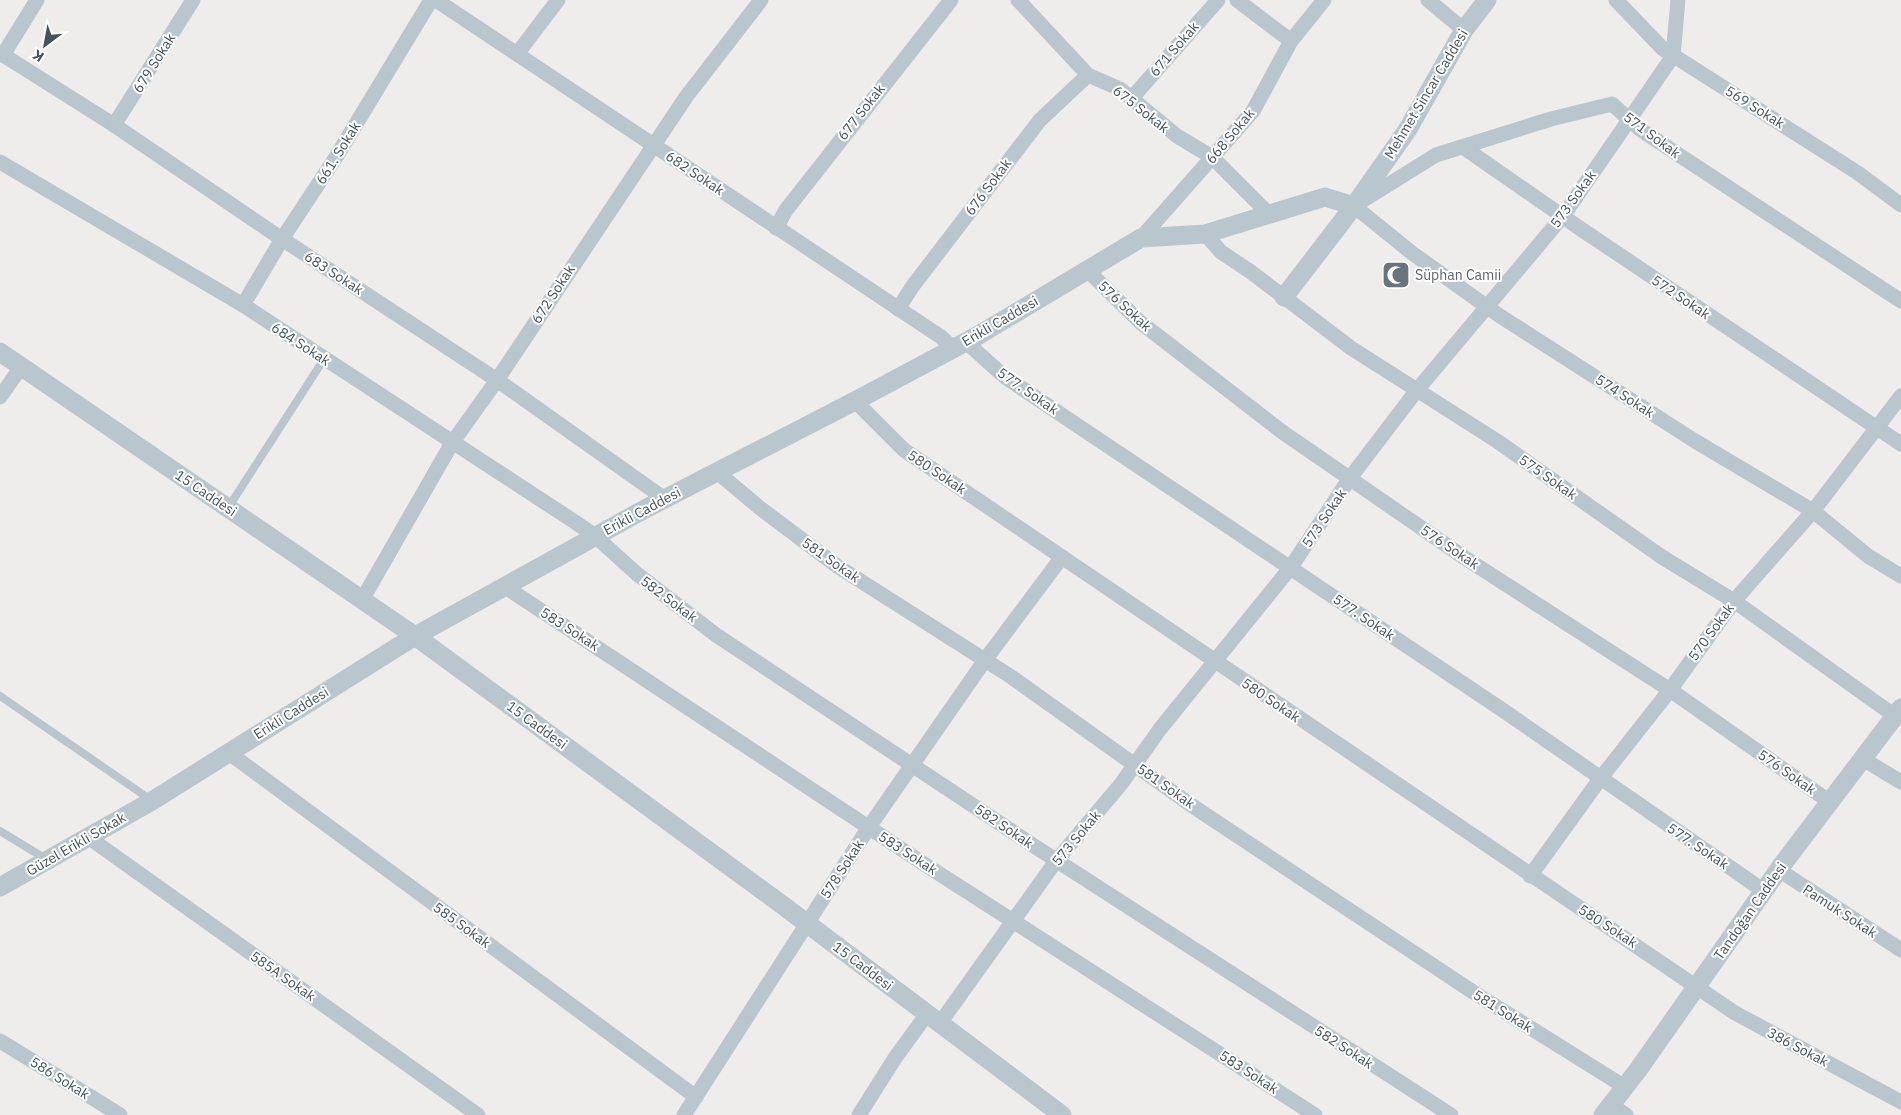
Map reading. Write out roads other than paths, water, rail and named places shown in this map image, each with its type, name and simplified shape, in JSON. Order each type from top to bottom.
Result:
[{"type":"street","points":[[2,54],[37,0]]},
{"type":"street","name":"679 Sokak","points":[[114,125],[193,0]]},
{"type":"street","name":"661. Sokak","points":[[243,306],[282,239],[336,157],[431,0]]},
{"type":"street","name":"682 Sokak","points":[[436,0],[898,309],[941,337],[959,345]]},
{"type":"street","points":[[516,54],[558,0]]},
{"type":"street","name":"672 Sokak","points":[[362,600],[452,443],[497,380],[686,97],[761,0]]},
{"type":"street","name":"677 Sokak","points":[[776,228],[786,210],[814,172],[951,0]]},
{"type":"street","name":"675 Sokak","points":[[1018,0],[1088,75],[1120,89],[1177,136],[1212,157],[1269,214]]},
{"type":"street","name":"671 Sokak","points":[[1131,99],[1218,0]]},
{"type":"street","points":[[1237,0],[1291,41]]},
{"type":"street","name":"668 Sokak","points":[[1141,238],[1253,111],[1291,41],[1324,0]]},
{"type":"street","points":[[1428,0],[1464,30]]},
{"type":"street","name":"Mehmet Sincar Caddesi","points":[[1284,297],[1354,206],[1408,129],[1464,30],[1487,0]]},
{"type":"street","name":"569 Sokak","points":[[1616,0],[1663,49],[1858,172],[1901,205]]},
{"type":"street","name":"573 Sokak","points":[[859,1115],[895,1058],[934,1019],[1012,920],[1056,860],[1136,765],[1160,729],[1291,567],[1350,478],[1417,390],[1562,216],[1673,56],[1678,0]]},
{"type":"street","name":"683 Sokak","points":[[2,54],[114,125],[282,239],[497,380],[665,499]]},
{"type":"street","name":"676 Sokak","points":[[898,309],[912,287],[1040,120],[1088,75]]},
{"type":"street","name":"571 Sokak","points":[[1354,206],[1436,155],[1551,119],[1612,104],[1641,130],[1901,301]]},
{"type":"street","name":"572 Sokak","points":[[1463,147],[1562,216],[1901,444]]},
{"type":"street","name":"684 Sokak","points":[[0,162],[243,306],[596,536]]},
{"type":"street","points":[[1141,238],[1205,234],[1326,197],[1354,206]]},
{"type":"street","name":"574 Sokak","points":[[1354,206],[1412,252],[1488,307],[1695,441],[1813,512],[1868,556],[1901,576]]},
{"type":"street","name":"575 Sokak","points":[[1205,234],[1220,252],[1352,348],[1497,441],[1662,557],[1734,601],[1898,712]]},
{"type":"street","name":"Erikli Caddesi","points":[[152,801],[415,636],[665,499],[856,401],[959,345],[1141,238]]},
{"type":"street","name":"576 Sokak","points":[[1087,270],[1140,322],[1281,431],[1465,558],[1670,690],[1830,802]]},
{"type":"street","name":"577. Sokak","points":[[959,345],[1507,712],[1600,779],[1764,891]]},
{"type":"street","name":"15 Caddesi","points":[[0,352],[415,636],[1062,1115]]},
{"type":"street","points":[[0,397],[21,367]]},
{"type":"street","name":"570 Sokak","points":[[1530,876],[1600,779],[1670,690],[1734,601],[1813,512],[1901,396]]},
{"type":"street","name":"580 Sokak","points":[[856,401],[904,450],[1530,876],[1697,986]]},
{"type":"street","name":"581 Sokak","points":[[717,472],[760,508],[837,566],[985,660],[1191,804],[1465,986],[1625,1087]]},
{"type":"street","name":"582 Sokak","points":[[596,536],[637,574],[716,635],[1056,860],[1451,1115]]},
{"type":"street","name":"578 Sokak","points":[[684,1115],[806,924],[911,765],[985,660],[1062,557]]},
{"type":"street","name":"583 Sokak","points":[[504,586],[869,827],[1315,1115]]},
{"type":"street","name":"Tandoğan Caddesi","points":[[1613,1112],[1625,1087],[1764,891],[1898,712]]},
{"type":"street","name":"585 Sokak","points":[[229,752],[696,1097]]},
{"type":"street","points":[[1862,760],[1901,782]]},
{"type":"street","name":"Güzel Erikli Sokak","points":[[0,887],[152,801]]},
{"type":"street","name":"585A Sokak","points":[[88,837],[478,1115]]},
{"type":"street","name":"Pamuk Sokak","points":[[1779,870],[1901,950]]},
{"type":"street","name":"386 Sokak","points":[[1697,986],[1735,1013],[1901,1102]]},
{"type":"street","name":"586 Sokak","points":[[0,1041],[120,1115]]},
{"type":"lane","points":[[228,508],[324,359]]},
{"type":"lane","points":[[0,696],[152,801]]},
{"type":"lane","points":[[0,831],[48,860]]},
{"type":"place","name":"Süphan Camii","points":[[1396,275]]}]
